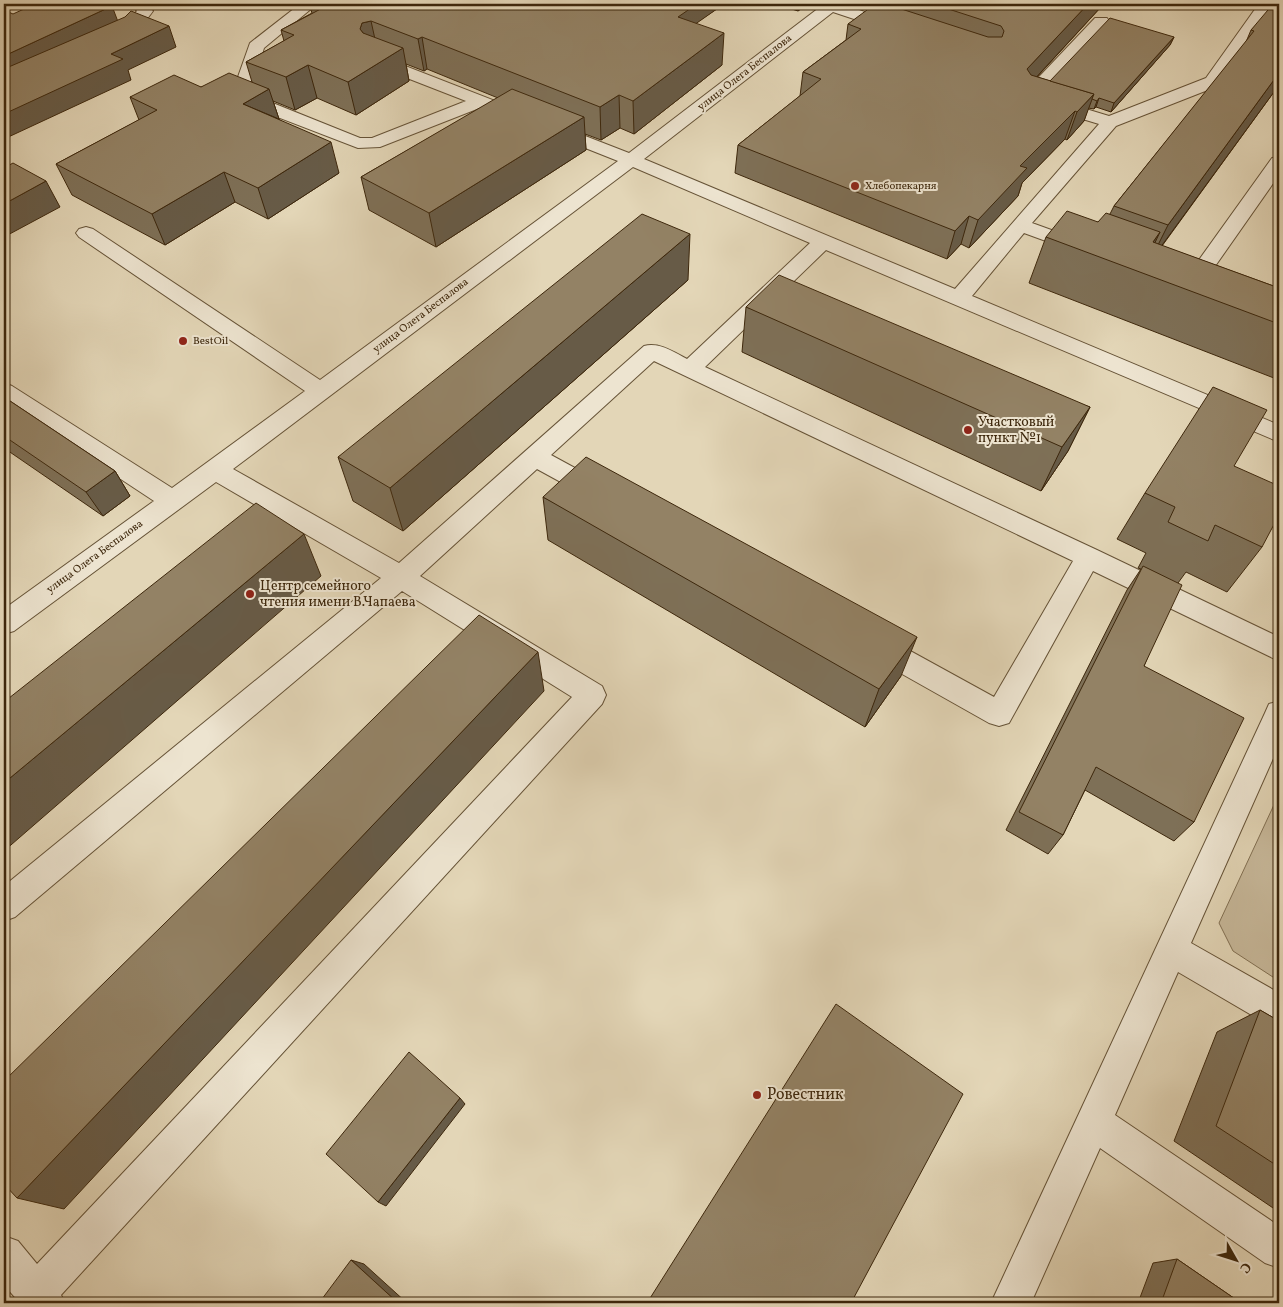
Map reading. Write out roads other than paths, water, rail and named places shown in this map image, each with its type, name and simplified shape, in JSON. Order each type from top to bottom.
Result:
[{"type":"street","points":[[100,44],[126,32],[145,11],[139,4]]},
{"type":"street","points":[[309,4],[256,46],[242,91],[247,98],[358,144],[374,143],[482,101]]},
{"type":"street","points":[[832,5],[907,32]]},
{"type":"street","name":"улица Олега Беспалова","points":[[4,623],[215,470],[631,160],[832,5]]},
{"type":"street","points":[[958,299],[1110,122],[1212,82],[1264,8],[1279,12]]},
{"type":"street","points":[[1101,22],[1029,97],[1110,122]]},
{"type":"street","points":[[377,60],[631,160],[1279,434]]},
{"type":"street","points":[[1163,277],[1190,287],[1276,172]]},
{"type":"street","points":[[1020,225],[1100,254]]},
{"type":"street","points":[[86,233],[320,391]]},
{"type":"street","points":[[690,369],[823,242]]},
{"type":"street","points":[[4,906],[401,577],[652,351],[1088,557],[1279,650]]},
{"type":"street","points":[[4,391],[173,501]]},
{"type":"street","points":[[535,457],[621,504]]},
{"type":"street","points":[[4,1255],[40,1298],[592,695],[401,577],[215,470]]},
{"type":"street","points":[[853,633],[999,714],[1088,557]]},
{"type":"street","points":[[1011,1303],[1279,713]]},
{"type":"street","points":[[1172,950],[1279,1012]]},
{"type":"street","points":[[1094,1122],[1279,1249]]},
{"type":"place","name":"Хлебопекарня","points":[[855,186]]},
{"type":"place","name":"BestOil","points":[[183,341]]},
{"type":"place","name":"Участковый пункт №1","points":[[968,430]]},
{"type":"place","name":"Центр семейного чтения имени В.Чапаева","points":[[250,594]]},
{"type":"place","name":"Ровестник","points":[[757,1095]]}]
